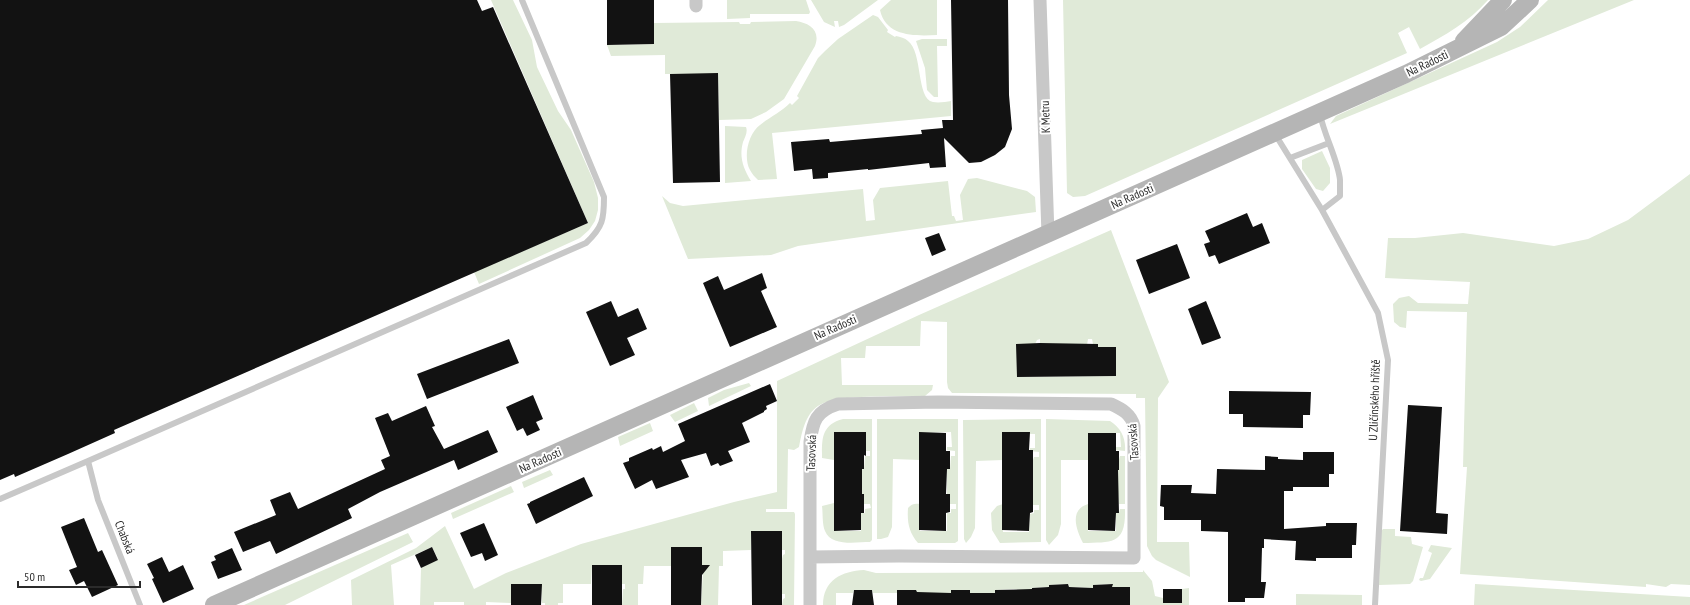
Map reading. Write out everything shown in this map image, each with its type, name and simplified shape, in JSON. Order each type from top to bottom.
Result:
[{"type":"main road","name":"Na Radosti","points":[[1456,49],[1503,0]]},
{"type":"main road","name":"Na Radosti","points":[[215,605],[805,341],[1048,235],[1274,132],[1406,74],[1501,27],[1530,0]]},
{"type":"street","name":"K Metru","points":[[1040,0],[1048,235]]},
{"type":"street","name":"Tasovská","points":[[810,558],[899,556],[1134,558],[1133,420],[1121,408],[1111,404],[938,402],[838,404],[825,410],[814,422],[810,442],[810,558],[810,605]]},
{"type":"lane","points":[[0,499],[586,243],[596,233],[604,216],[604,197],[522,0]]},
{"type":"lane","points":[[1319,112],[1323,130],[1329,143],[1340,179],[1340,196],[1322,210]]},
{"type":"lane","name":"U Zličínského hřiště","points":[[1274,132],[1322,210],[1378,313],[1388,360],[1374,605]]},
{"type":"lane","points":[[1290,158],[1329,143]]},
{"type":"lane","name":"Chabská","points":[[88,461],[98,500],[140,605]]},
{"type":"green space","points":[[491,0],[513,0],[532,40],[537,67],[558,111],[571,130],[594,182],[598,198],[598,210],[595,221],[589,230],[580,238],[479,284],[474,272],[588,223]]},
{"type":"green space","points":[[727,0],[806,0],[810,12],[809,14],[750,14],[750,18],[727,19]]},
{"type":"green space","points":[[811,0],[878,0],[844,25],[839,27],[838,21],[834,21],[835,27],[824,22]]},
{"type":"green space","points":[[891,0],[937,0],[937,35],[911,35],[895,30],[888,25],[883,19],[880,10]]},
{"type":"green space","points":[[1063,0],[1488,0],[1465,21],[1420,49],[1409,27],[1398,33],[1407,53],[1085,196],[1073,197],[1067,193]]},
{"type":"green space","points":[[1548,0],[1634,0],[1330,124],[1336,116],[1497,42],[1520,27]]},
{"type":"green space","points":[[873,15],[878,17],[888,30],[887,32],[895,37],[905,39],[913,47],[924,93],[928,99],[933,102],[951,101],[951,116],[772,133],[777,179],[758,180],[750,170],[747,159],[748,146],[752,134],[760,125],[790,103],[792,105],[799,98],[797,96],[818,58],[838,39]]},
{"type":"green space","points":[[796,21],[813,28],[816,36],[815,46],[784,99],[766,112],[751,119],[719,120],[718,74],[665,74],[665,55],[611,56],[607,45],[654,44],[654,23],[739,22],[740,24],[750,24],[751,22]]},
{"type":"green space","points":[[922,39],[947,39],[947,46],[937,46],[938,97],[934,97],[927,90],[925,68],[916,41]]},
{"type":"green space","points":[[725,126],[746,127],[747,129],[741,153],[744,167],[751,181],[725,183]]},
{"type":"green space","points":[[1322,151],[1330,168],[1330,183],[1323,191],[1316,189],[1302,169],[1302,160]]},
{"type":"green space","points":[[1690,174],[1690,585],[1671,584],[1666,587],[1646,584],[1646,587],[1460,574],[1467,467],[1463,467],[1467,312],[1407,311],[1406,328],[1400,327],[1394,322],[1393,304],[1399,298],[1409,296],[1418,303],[1468,304],[1470,282],[1385,278],[1388,238],[1415,238],[1463,233],[1554,246],[1588,239],[1628,220]]},
{"type":"green space","points":[[977,178],[1027,191],[1035,197],[1036,212],[798,246],[771,255],[688,259],[662,196],[670,203],[683,206],[863,189],[866,221],[875,220],[873,200],[880,188],[948,181],[952,216],[954,216],[956,221],[963,220],[960,195],[968,179]]},
{"type":"green space","points":[[1111,230],[1169,382],[1158,398],[1157,542],[1189,542],[1190,577],[1156,560],[1152,556],[1147,546],[1145,398],[1136,398],[1136,394],[952,393],[948,388],[947,382],[947,322],[921,321],[920,346],[866,346],[865,358],[841,358],[842,385],[933,385],[932,390],[925,396],[853,397],[827,402],[818,406],[810,414],[801,436],[799,447],[794,450],[788,449],[787,509],[766,509],[766,512],[794,512],[795,514],[794,605],[782,605],[783,599],[785,598],[785,594],[782,594],[782,559],[783,555],[785,554],[785,550],[782,550],[751,532],[751,550],[723,551],[723,566],[719,566],[718,605],[701,605],[703,571],[671,566],[644,566],[643,584],[638,584],[638,605],[622,605],[623,589],[625,589],[625,584],[622,584],[622,565],[592,566],[591,584],[563,584],[563,603],[558,603],[558,605],[545,605],[545,603],[542,603],[541,585],[511,603],[486,602],[486,605],[464,605],[464,602],[434,602],[434,605],[420,605],[421,568],[438,559],[432,547],[391,565],[394,605],[352,605],[351,580],[416,548],[445,526],[474,589],[506,573],[581,544],[734,502],[777,492],[777,381],[919,315]],"holes":[[[1040,339],[1040,344],[1087,345],[1088,339],[1092,339],[1093,344],[1098,347],[1115,376],[1017,377],[1017,344],[1034,346],[1037,340]]]},
{"type":"green space","points":[[749,383],[751,386],[709,406],[708,398],[724,390]]},
{"type":"green space","points":[[694,403],[698,411],[675,422],[670,415]]},
{"type":"green space","points":[[843,419],[872,419],[872,540],[870,542],[838,542],[828,536],[824,528],[822,506],[834,503],[834,531],[861,531],[861,513],[865,513],[865,509],[871,508],[870,504],[864,504],[864,495],[861,495],[861,469],[864,469],[865,456],[870,456],[870,451],[864,451],[866,447],[866,432],[834,432],[834,460],[822,458],[824,434],[830,425]]},
{"type":"green space","points":[[877,419],[958,419],[958,541],[955,543],[918,543],[912,535],[908,518],[908,508],[913,504],[920,504],[920,531],[947,531],[947,513],[951,513],[951,509],[956,509],[956,504],[950,504],[950,495],[947,494],[947,469],[950,469],[951,456],[955,456],[955,451],[947,450],[947,447],[952,447],[951,432],[920,433],[920,460],[893,459],[892,527],[888,537],[877,539]]},
{"type":"green space","points":[[1041,419],[1041,542],[1000,543],[992,530],[991,513],[997,506],[1003,504],[1003,532],[1029,532],[1030,514],[1034,513],[1034,510],[1039,510],[1039,505],[1033,505],[1033,460],[1034,457],[1039,457],[1039,452],[1030,451],[1030,448],[1035,448],[1035,434],[1003,433],[1003,460],[976,461],[975,528],[971,537],[966,543],[964,539],[963,420]]},
{"type":"green space","points":[[1046,419],[1110,421],[1120,430],[1125,442],[1125,451],[1116,450],[1116,447],[1121,447],[1120,433],[1089,433],[1088,460],[1061,460],[1061,524],[1058,535],[1049,545],[1046,540]]},
{"type":"green space","points":[[650,423],[653,431],[620,446],[618,437]]},
{"type":"green space","points":[[1120,456],[1125,456],[1125,504],[1119,504],[1116,470]]},
{"type":"green space","points":[[550,470],[553,475],[524,488],[522,482]]},
{"type":"green space","points":[[511,486],[514,492],[453,519],[451,513]]},
{"type":"green space","points":[[1088,504],[1088,531],[1116,531],[1116,513],[1119,513],[1120,509],[1125,509],[1125,521],[1120,535],[1109,541],[1083,543],[1076,526],[1076,515],[1082,507]]},
{"type":"green space","points":[[1383,529],[1395,529],[1395,536],[1411,537],[1412,544],[1423,547],[1413,581],[1410,584],[1379,585],[1381,531]]},
{"type":"green space","points":[[408,533],[413,542],[285,605],[244,605]]},
{"type":"green space","points":[[1431,545],[1452,548],[1430,579],[1421,581],[1419,580],[1420,578],[1423,578],[1432,553],[1428,551]]},
{"type":"green space","points":[[864,570],[876,573],[1143,572],[1143,570],[1152,581],[1155,596],[1163,598],[1163,603],[1182,603],[1182,589],[1189,588],[1189,605],[1130,605],[1130,587],[1112,587],[1112,584],[1094,585],[1093,588],[1069,587],[1068,584],[1032,588],[1032,592],[1014,589],[996,590],[995,593],[970,593],[970,590],[951,590],[951,593],[917,593],[916,590],[898,590],[897,593],[873,593],[872,590],[854,590],[853,593],[836,593],[836,605],[823,605],[826,589],[835,578],[848,572]]},
{"type":"green space","points":[[1475,584],[1690,597],[1690,605],[1474,605]]},
{"type":"green space","points":[[1296,594],[1362,595],[1362,605],[1296,605]]},
{"type":"building","points":[[0,0],[477,0],[482,11],[493,7],[588,223],[114,430],[115,433],[68,454],[15,477],[14,474],[0,480]]},
{"type":"building","points":[[607,0],[654,0],[654,44],[607,45]]},
{"type":"building","points":[[951,0],[1008,0],[1009,95],[1012,129],[1005,147],[995,155],[981,162],[969,163],[944,138],[946,167],[930,168],[929,163],[828,173],[828,178],[813,179],[812,169],[794,171],[791,142],[829,139],[830,142],[922,134],[921,130],[943,128],[942,120],[953,120]]},
{"type":"building","points":[[718,73],[720,182],[673,183],[670,74]]},
{"type":"building","points":[[1247,213],[1253,227],[1262,223],[1270,243],[1219,264],[1215,255],[1209,257],[1204,244],[1210,242],[1205,231]]},
{"type":"building","points":[[939,233],[946,250],[932,256],[925,238]]},
{"type":"building","points":[[1177,244],[1190,278],[1149,294],[1136,260]]},
{"type":"building","points":[[762,273],[767,288],[761,291],[777,327],[730,347],[703,283],[718,276],[724,290]]},
{"type":"building","points":[[611,301],[618,317],[638,308],[647,329],[627,338],[635,355],[610,366],[586,312]]},
{"type":"building","points":[[1206,301],[1221,338],[1202,345],[1188,309]]},
{"type":"building","points":[[509,339],[519,363],[427,399],[417,374]]},
{"type":"building","points":[[1016,344],[1098,344],[1098,347],[1116,347],[1116,376],[1017,377]]},
{"type":"building","points":[[770,384],[777,401],[766,406],[767,409],[764,412],[742,423],[750,442],[728,451],[733,461],[720,466],[718,463],[711,466],[706,453],[681,460],[689,477],[656,489],[652,480],[635,489],[623,463],[629,461],[629,458],[652,448],[653,450],[661,446],[663,452],[685,441],[678,424]]},
{"type":"building","points":[[1229,391],[1311,392],[1310,415],[1303,415],[1303,428],[1243,427],[1243,414],[1229,414]]},
{"type":"building","points":[[533,395],[543,419],[536,422],[540,430],[527,436],[523,428],[517,431],[506,407]]},
{"type":"building","points":[[1408,405],[1442,407],[1436,513],[1448,514],[1447,534],[1400,531]]},
{"type":"building","points":[[426,406],[435,426],[432,427],[444,449],[488,430],[498,452],[458,470],[454,460],[380,492],[348,509],[352,518],[276,554],[270,541],[243,552],[234,532],[276,515],[270,500],[290,492],[298,509],[385,469],[381,460],[390,456],[375,418],[388,413],[392,421]]},
{"type":"building","points":[[834,432],[866,432],[866,456],[864,455],[864,469],[862,469],[864,513],[861,513],[861,530],[834,531]]},
{"type":"building","points":[[919,432],[946,433],[946,451],[950,451],[950,469],[947,469],[946,494],[950,494],[950,512],[946,513],[946,531],[919,530]]},
{"type":"building","points":[[1002,432],[1030,432],[1029,450],[1033,450],[1033,512],[1030,513],[1029,531],[1002,530]]},
{"type":"building","points":[[1088,433],[1116,433],[1116,451],[1119,451],[1119,513],[1116,513],[1115,531],[1088,530]]},
{"type":"building","points":[[1303,452],[1334,452],[1334,474],[1329,474],[1329,487],[1293,487],[1293,491],[1284,491],[1284,529],[1326,526],[1326,523],[1357,523],[1356,545],[1352,545],[1352,558],[1316,558],[1316,561],[1295,560],[1296,541],[1264,539],[1264,548],[1262,548],[1261,582],[1266,582],[1264,598],[1245,598],[1245,602],[1228,602],[1228,532],[1201,531],[1201,520],[1164,520],[1164,507],[1160,506],[1161,485],[1192,485],[1191,493],[1216,494],[1217,469],[1265,470],[1265,456],[1278,457],[1278,459],[1303,460]]},
{"type":"building","points":[[584,477],[593,496],[536,524],[527,504]]},
{"type":"building","points":[[84,518],[98,552],[102,550],[118,585],[92,597],[84,581],[76,585],[69,570],[77,567],[61,527]]},
{"type":"building","points":[[484,523],[498,555],[485,561],[482,553],[471,557],[460,533]]},
{"type":"building","points":[[751,531],[782,531],[782,605],[752,605]]},
{"type":"building","points":[[432,547],[438,560],[421,568],[415,555]]},
{"type":"building","points":[[671,547],[702,547],[702,565],[710,565],[702,575],[701,605],[671,605]]},
{"type":"building","points":[[232,548],[242,570],[218,579],[211,562],[216,560],[214,556]]},
{"type":"building","points":[[162,557],[169,572],[183,565],[194,589],[163,603],[147,564]]},
{"type":"building","points":[[592,565],[622,565],[622,605],[592,605]]},
{"type":"building","points":[[511,584],[542,584],[541,605],[511,605]]},
{"type":"building","points":[[1068,584],[1069,587],[1093,588],[1093,585],[1113,584],[1112,587],[1130,587],[1130,605],[897,605],[897,590],[951,593],[951,590],[970,590],[970,593],[995,593],[995,590],[1032,589],[1049,587],[1049,585]]},
{"type":"building","points":[[1163,589],[1182,589],[1182,603],[1163,603]]},
{"type":"building","points":[[854,590],[872,590],[874,605],[852,605]]}]
